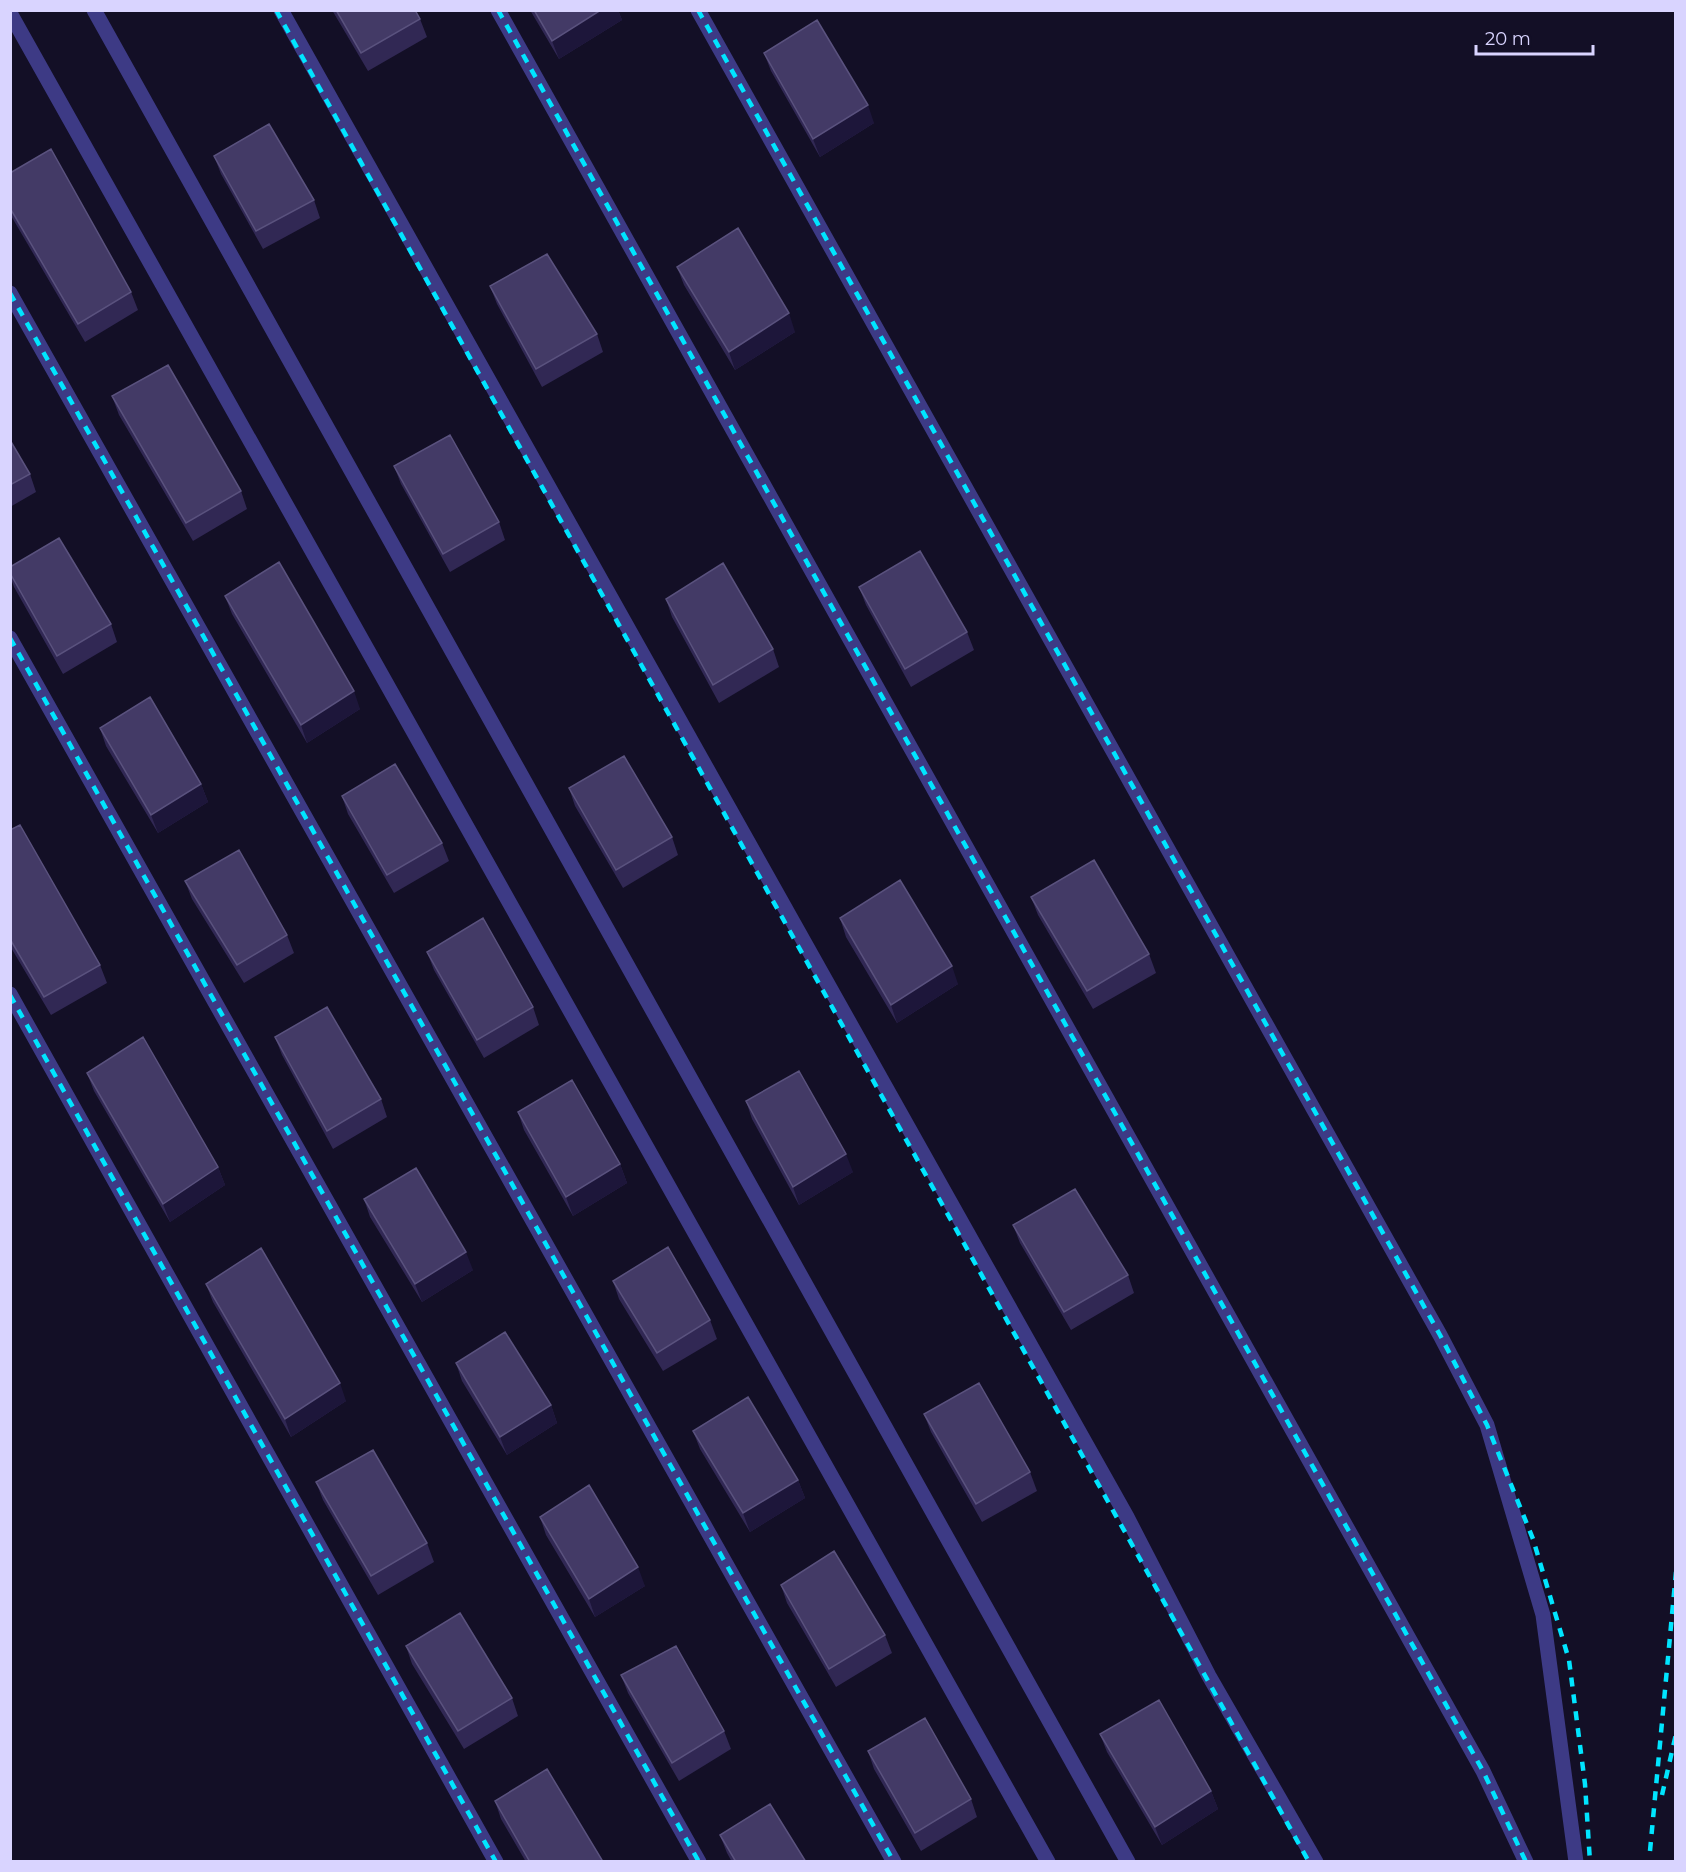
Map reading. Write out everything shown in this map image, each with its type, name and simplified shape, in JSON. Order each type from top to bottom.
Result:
[{"type":"lane","points":[[94,10],[1128,1862]]},
{"type":"lane","points":[[281,10],[1121,1507],[1209,1676],[1316,1862]]},
{"type":"lane","points":[[498,10],[1483,1771],[1526,1862]]},
{"type":"lane","points":[[698,10],[1428,1314],[1487,1425],[1543,1615],[1576,1862]]},
{"type":"lane","points":[[10,12],[1048,1862]]},
{"type":"lane","points":[[10,293],[894,1862]]},
{"type":"lane","points":[[10,638],[699,1862]]},
{"type":"lane","points":[[10,994],[496,1862]]},
{"type":"building","points":[[336,10],[415,10],[420,19],[361,53]]},
{"type":"building","points":[[534,10],[601,10],[552,41]]},
{"type":"building","points":[[817,20],[868,105],[813,139],[764,53]]},
{"type":"building","points":[[269,124],[314,200],[256,231],[214,156]]},
{"type":"building","points":[[51,149],[131,292],[78,324],[10,208],[10,173]]},
{"type":"building","points":[[738,228],[789,313],[729,352],[677,267]]},
{"type":"building","points":[[547,254],[597,334],[536,369],[490,286]]},
{"type":"building","points":[[168,365],[241,491],[186,523],[112,396]]},
{"type":"building","points":[[450,435],[499,522],[443,554],[394,466]]},
{"type":"building","points":[[10,440],[30,474],[10,485]]},
{"type":"building","points":[[59,538],[111,624],[57,656],[10,573],[10,567]]},
{"type":"building","points":[[920,551],[967,632],[905,669],[859,587]]},
{"type":"building","points":[[279,562],[354,691],[301,725],[225,596]]},
{"type":"building","points":[[723,563],[773,649],[713,685],[666,599]]},
{"type":"building","points":[[150,697],[201,784],[151,815],[100,728]]},
{"type":"building","points":[[624,756],[672,837],[616,870],[569,788]]},
{"type":"building","points":[[395,764],[442,843],[387,875],[342,796]]},
{"type":"building","points":[[20,825],[100,965],[44,997],[10,939],[10,830]]},
{"type":"building","points":[[239,850],[287,935],[237,965],[185,881]]},
{"type":"building","points":[[1094,860],[1149,954],[1087,991],[1031,897]]},
{"type":"building","points":[[900,880],[952,966],[891,1005],[840,918]]},
{"type":"building","points":[[483,918],[533,1007],[477,1040],[427,952]]},
{"type":"building","points":[[327,1007],[381,1099],[327,1131],[275,1037]]},
{"type":"building","points":[[143,1037],[218,1167],[163,1204],[87,1073]]},
{"type":"building","points":[[799,1071],[846,1154],[793,1187],[746,1101]]},
{"type":"building","points":[[572,1080],[620,1164],[566,1197],[518,1112]]},
{"type":"building","points":[[416,1168],[466,1252],[415,1284],[364,1199]]},
{"type":"building","points":[[1075,1189],[1128,1275],[1064,1312],[1013,1225]]},
{"type":"building","points":[[668,1247],[710,1320],[657,1353],[613,1281]]},
{"type":"building","points":[[261,1248],[340,1383],[285,1419],[206,1284]]},
{"type":"building","points":[[505,1332],[551,1405],[500,1437],[456,1363]]},
{"type":"building","points":[[979,1383],[1030,1472],[976,1504],[924,1414]]},
{"type":"building","points":[[748,1397],[798,1480],[743,1513],[693,1431]]},
{"type":"building","points":[[373,1450],[427,1543],[371,1576],[316,1482]]},
{"type":"building","points":[[589,1485],[638,1567],[589,1599],[540,1517]]},
{"type":"building","points":[[834,1551],[885,1635],[829,1669],[781,1585]]},
{"type":"building","points":[[460,1613],[512,1698],[458,1731],[406,1646]]},
{"type":"building","points":[[676,1646],[724,1731],[672,1763],[621,1675]]},
{"type":"building","points":[[1159,1700],[1211,1791],[1155,1827],[1100,1734]]},
{"type":"building","points":[[925,1718],[971,1799],[915,1833],[868,1751]]},
{"type":"building","points":[[547,1769],[602,1860],[599,1862],[530,1862],[495,1801]]},
{"type":"building","points":[[770,1804],[806,1862],[736,1862],[720,1835]]},
{"type":"railway","points":[[276,10],[1309,1862]]},
{"type":"railway","points":[[498,10],[1483,1771],[1526,1862]]},
{"type":"railway","points":[[698,10],[1440,1335],[1487,1425],[1533,1539],[1569,1660],[1585,1784],[1590,1862]]},
{"type":"railway","points":[[10,293],[894,1862]]},
{"type":"railway","points":[[10,638],[699,1862]]},
{"type":"railway","points":[[10,995],[496,1862]]},
{"type":"railway","points":[[1650,1851],[1676,1572]]},
{"type":"railway","points":[[1662,1795],[1676,1734]]}]
